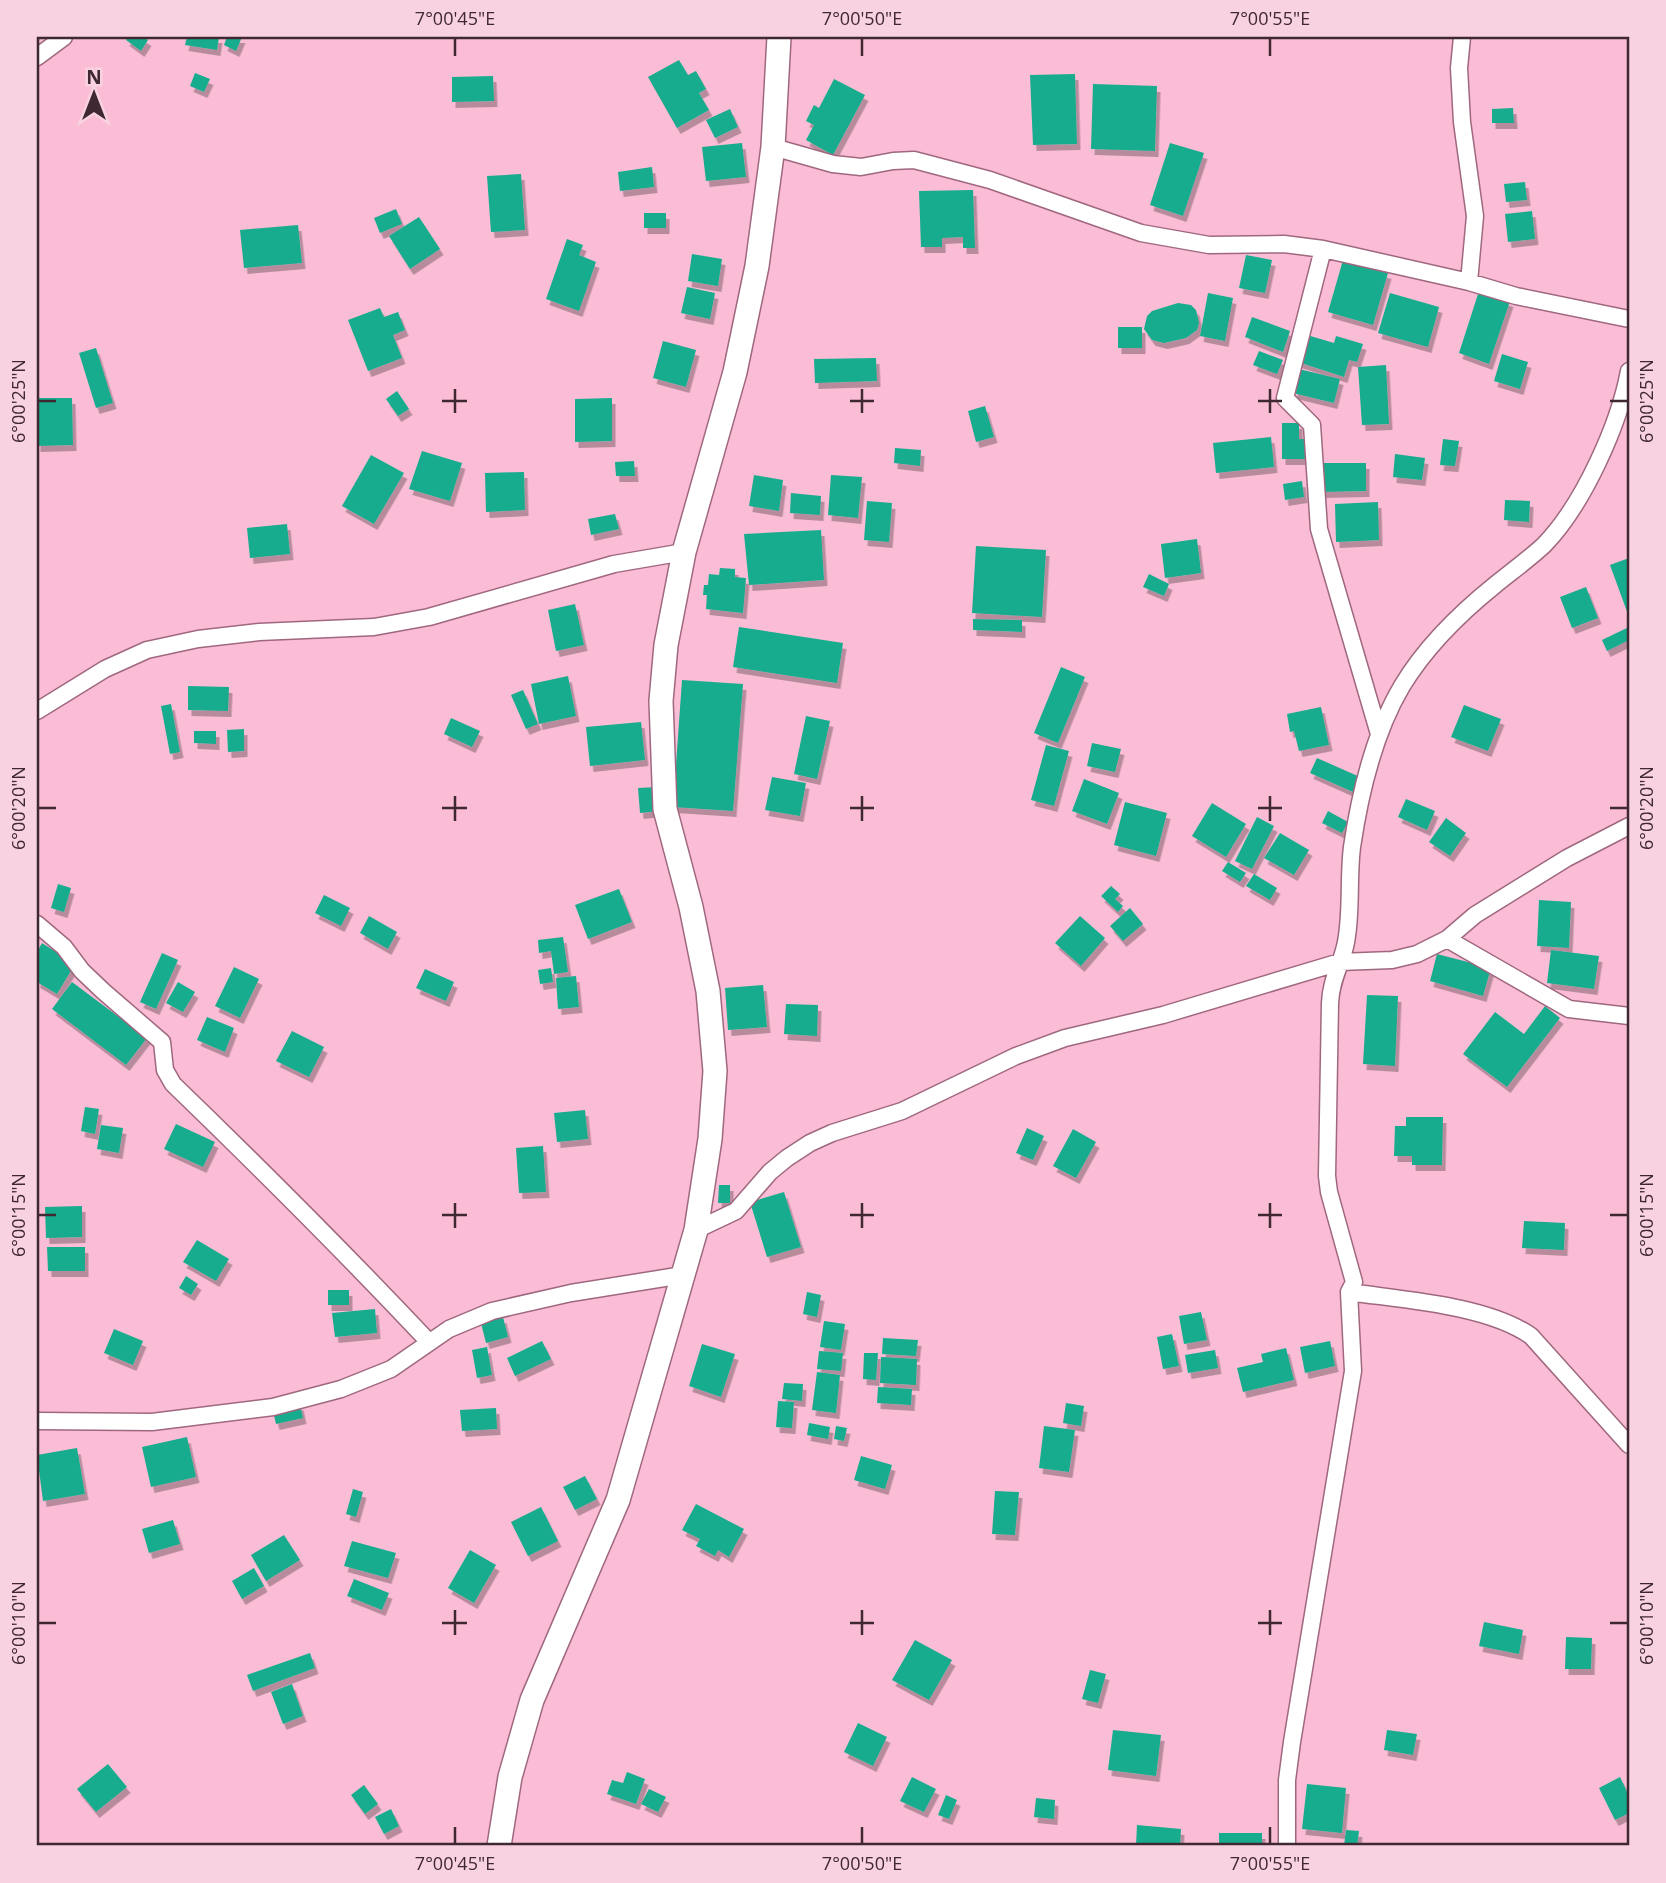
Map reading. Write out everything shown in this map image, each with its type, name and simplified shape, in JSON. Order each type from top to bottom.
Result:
[{"type":"street","points":[[37,57],[64,37]]},
{"type":"street","points":[[499,1846],[510,1777],[532,1700],[618,1500],[696,1230],[710,1139],[715,1071],[708,991],[691,907],[665,809],[662,701],[666,645],[684,552],[734,372],[757,266],[773,147],[779,37]]},
{"type":"street","points":[[1462,37],[1459,68],[1462,122],[1475,216],[1469,282]]},
{"type":"street","points":[[773,147],[833,164],[861,167],[914,160],[990,180],[1141,233],[1209,244],[1284,244],[1323,249],[1469,282],[1516,296],[1629,319]]},
{"type":"street","points":[[1323,249],[1284,398],[1312,425],[1320,529],[1379,734]]},
{"type":"street","points":[[1287,1846],[1287,1780],[1292,1742],[1353,1371],[1349,1292],[1354,1282],[1327,1176],[1331,986],[1346,941],[1352,848],[1379,734],[1402,686],[1438,636],[1544,544],[1574,506],[1607,444],[1629,371]]},
{"type":"street","points":[[37,711],[105,669],[147,650],[198,639],[258,632],[374,627],[429,617],[614,564],[684,552]]},
{"type":"street","points":[[696,1230],[736,1211],[770,1172],[810,1143],[832,1133],[902,1111],[1016,1056],[1065,1038],[1163,1015],[1340,961],[1392,960],[1417,954],[1447,939],[1475,915],[1567,858],[1629,826]]},
{"type":"street","points":[[37,923],[64,947],[82,971],[103,991],[162,1042],[165,1070],[173,1084],[285,1192],[428,1341]]},
{"type":"street","points":[[1447,939],[1569,1009],[1629,1016]]},
{"type":"street","points":[[37,1421],[152,1422],[273,1407],[341,1389],[391,1369],[428,1341],[492,1311],[571,1293],[683,1275]]},
{"type":"street","points":[[1349,1292],[1473,1312],[1515,1324],[1531,1336],[1629,1445]]},
{"type":"building","points":[[128,37],[143,37],[148,40],[141,51],[126,40]]},
{"type":"building","points":[[187,37],[219,37],[217,50],[185,45]]},
{"type":"building","points":[[227,37],[242,37],[236,51],[224,45]]},
{"type":"building","points":[[679,60],[688,75],[696,71],[706,89],[699,93],[709,110],[677,128],[648,77]]},
{"type":"building","points":[[195,73],[210,79],[204,92],[190,86]]},
{"type":"building","points":[[1075,74],[1077,144],[1033,145],[1030,75]]},
{"type":"building","points":[[493,76],[494,101],[452,102],[452,77]]},
{"type":"building","points":[[834,79],[865,95],[833,155],[806,140],[814,125],[806,121],[814,105],[819,108]]},
{"type":"building","points":[[1093,84],[1157,86],[1155,151],[1091,149]]},
{"type":"building","points":[[1513,108],[1514,123],[1492,123],[1492,109]]},
{"type":"building","points":[[730,109],[738,127],[715,138],[706,120]]},
{"type":"building","points":[[742,143],[746,177],[706,181],[702,147]]},
{"type":"building","points":[[1170,143],[1204,153],[1183,216],[1150,205]]},
{"type":"building","points":[[652,167],[654,187],[620,191],[618,172]]},
{"type":"building","points":[[521,174],[525,230],[491,232],[487,176]]},
{"type":"building","points":[[1525,182],[1527,200],[1506,202],[1504,184]]},
{"type":"building","points":[[973,190],[975,248],[963,248],[963,237],[942,238],[942,247],[921,247],[919,191]]},
{"type":"building","points":[[396,209],[402,224],[380,233],[374,218]]},
{"type":"building","points":[[1532,211],[1535,239],[1508,242],[1505,214]]},
{"type":"building","points":[[644,213],[666,213],[666,228],[644,228]]},
{"type":"building","points":[[419,217],[440,249],[410,269],[389,236]]},
{"type":"building","points":[[298,225],[302,263],[244,268],[240,230]]},
{"type":"building","points":[[567,239],[583,245],[579,255],[596,262],[579,311],[546,299]]},
{"type":"building","points":[[692,254],[722,259],[718,286],[688,281]]},
{"type":"building","points":[[1246,255],[1272,260],[1265,293],[1239,288]]},
{"type":"building","points":[[1343,260],[1388,273],[1373,325],[1328,312]]},
{"type":"building","points":[[687,287],[715,293],[710,319],[681,313]]},
{"type":"building","points":[[1479,291],[1510,301],[1489,364],[1459,353]]},
{"type":"building","points":[[1208,293],[1233,298],[1225,341],[1200,336]]},
{"type":"building","points":[[1390,293],[1439,307],[1428,347],[1378,333]]},
{"type":"building","points":[[1178,303],[1191,305],[1196,310],[1199,323],[1197,330],[1186,338],[1164,343],[1152,340],[1144,329],[1147,316],[1152,311]]},
{"type":"building","points":[[380,308],[384,317],[398,312],[405,330],[393,335],[402,358],[368,371],[348,320]]},
{"type":"building","points":[[1252,317],[1290,331],[1283,352],[1245,337]]},
{"type":"building","points":[[1118,327],[1142,327],[1142,348],[1118,348]]},
{"type":"building","points":[[1307,335],[1334,343],[1336,336],[1363,344],[1357,362],[1349,360],[1344,377],[1298,362]]},
{"type":"building","points":[[663,341],[696,350],[686,387],[653,378]]},
{"type":"building","points":[[96,348],[113,403],[96,408],[79,353]]},
{"type":"building","points":[[1259,351],[1283,360],[1277,374],[1253,365]]},
{"type":"building","points":[[1502,354],[1528,362],[1520,389],[1494,381]]},
{"type":"building","points":[[876,358],[877,381],[815,383],[814,359]]},
{"type":"building","points":[[1386,365],[1389,424],[1362,425],[1358,367]]},
{"type":"building","points":[[1299,369],[1340,379],[1334,403],[1293,393]]},
{"type":"building","points":[[397,391],[409,409],[398,416],[386,399]]},
{"type":"building","points":[[37,398],[72,398],[73,445],[37,446]]},
{"type":"building","points":[[612,398],[612,441],[575,442],[575,399]]},
{"type":"building","points":[[985,406],[994,437],[976,442],[968,411]]},
{"type":"building","points":[[1282,423],[1299,423],[1299,439],[1310,439],[1310,459],[1282,459]]},
{"type":"building","points":[[1271,437],[1274,467],[1216,473],[1213,443]]},
{"type":"building","points":[[1443,439],[1459,441],[1455,466],[1440,465]]},
{"type":"building","points":[[895,448],[921,450],[920,466],[894,463]]},
{"type":"building","points":[[422,451],[462,463],[450,501],[409,489]]},
{"type":"building","points":[[1395,454],[1425,458],[1422,480],[1393,477]]},
{"type":"building","points":[[371,455],[404,473],[374,524],[342,506]]},
{"type":"building","points":[[634,461],[635,476],[616,476],[615,462]]},
{"type":"building","points":[[1318,463],[1366,463],[1366,491],[1319,492]]},
{"type":"building","points":[[524,472],[525,510],[486,512],[485,473]]},
{"type":"building","points":[[754,475],[783,480],[779,511],[749,506]]},
{"type":"building","points":[[831,475],[862,477],[858,518],[828,515]]},
{"type":"building","points":[[1302,481],[1304,497],[1285,500],[1283,484]]},
{"type":"building","points":[[791,493],[821,496],[820,515],[790,513]]},
{"type":"building","points":[[1505,500],[1530,501],[1529,522],[1504,520]]},
{"type":"building","points":[[867,501],[892,503],[889,542],[864,540]]},
{"type":"building","points":[[1378,502],[1379,540],[1336,542],[1335,504]]},
{"type":"building","points":[[615,514],[619,529],[591,535],[588,519]]},
{"type":"building","points":[[287,524],[290,554],[250,558],[247,528]]},
{"type":"building","points":[[821,530],[824,580],[749,585],[744,534]]},
{"type":"building","points":[[1197,539],[1201,573],[1165,578],[1161,544]]},
{"type":"building","points":[[976,546],[1046,550],[1042,617],[972,613]]},
{"type":"building","points":[[1629,558],[1629,617],[1610,565]]},
{"type":"building","points":[[720,568],[735,569],[735,577],[746,578],[743,613],[706,609],[707,595],[703,595],[704,585],[708,585],[709,574],[719,575]]},
{"type":"building","points":[[1149,574],[1169,584],[1164,596],[1143,587]]},
{"type":"building","points":[[1586,587],[1598,618],[1572,628],[1560,597]]},
{"type":"building","points":[[575,604],[584,645],[556,651],[548,610]]},
{"type":"building","points":[[973,619],[1022,620],[1022,632],[973,630]]},
{"type":"building","points":[[739,627],[843,643],[837,683],[733,667]]},
{"type":"building","points":[[1629,627],[1629,640],[1607,651],[1602,640]]},
{"type":"building","points":[[1061,667],[1085,677],[1058,743],[1034,733]]},
{"type":"building","points":[[568,676],[576,716],[539,724],[531,684]]},
{"type":"building","points":[[682,680],[743,684],[733,811],[673,807]]},
{"type":"building","points":[[188,686],[229,687],[228,711],[188,710]]},
{"type":"building","points":[[523,690],[538,724],[526,729],[511,695]]},
{"type":"building","points":[[171,704],[180,752],[170,754],[161,706]]},
{"type":"building","points":[[1464,705],[1501,719],[1488,751],[1451,737]]},
{"type":"building","points":[[1321,707],[1329,745],[1299,751],[1294,731],[1290,732],[1287,714]]},
{"type":"building","points":[[806,716],[830,721],[817,779],[794,774]]},
{"type":"building","points":[[451,718],[480,731],[472,747],[444,734]]},
{"type":"building","points":[[641,722],[645,760],[590,766],[586,727]]},
{"type":"building","points":[[244,729],[244,751],[228,752],[227,730]]},
{"type":"building","points":[[194,731],[216,731],[216,744],[194,743]]},
{"type":"building","points":[[1092,743],[1121,749],[1115,772],[1087,766]]},
{"type":"building","points":[[1046,745],[1069,751],[1054,806],[1031,800]]},
{"type":"building","points":[[1317,758],[1360,777],[1353,792],[1310,773]]},
{"type":"building","points":[[772,777],[806,783],[800,816],[765,810]]},
{"type":"building","points":[[1084,779],[1119,793],[1107,824],[1072,811]]},
{"type":"building","points":[[657,787],[659,811],[640,813],[638,788]]},
{"type":"building","points":[[1406,799],[1435,811],[1427,830],[1398,817]]},
{"type":"building","points":[[1125,802],[1167,813],[1156,856],[1114,845]]},
{"type":"building","points":[[1212,803],[1246,824],[1226,857],[1192,836]]},
{"type":"building","points":[[1328,811],[1348,822],[1342,833],[1322,823]]},
{"type":"building","points":[[1257,817],[1274,826],[1252,869],[1235,861]]},
{"type":"building","points":[[1446,818],[1466,833],[1450,856],[1429,842]]},
{"type":"building","points":[[1280,833],[1309,850],[1294,875],[1264,858]]},
{"type":"building","points":[[1228,862],[1246,873],[1240,882],[1222,871]]},
{"type":"building","points":[[1254,874],[1277,888],[1270,900],[1246,886]]},
{"type":"building","points":[[58,884],[71,888],[64,912],[51,908]]},
{"type":"building","points":[[1111,886],[1120,894],[1115,899],[1123,906],[1118,912],[1101,896]]},
{"type":"building","points":[[619,889],[632,922],[588,939],[575,905]]},
{"type":"building","points":[[324,895],[350,908],[341,926],[315,913]]},
{"type":"building","points":[[1539,900],[1571,902],[1569,948],[1537,946]]},
{"type":"building","points":[[1130,908],[1143,924],[1123,941],[1110,926]]},
{"type":"building","points":[[369,916],[397,932],[388,949],[360,933]]},
{"type":"building","points":[[1080,916],[1105,938],[1081,966],[1055,943]]},
{"type":"building","points":[[563,937],[568,972],[554,974],[551,951],[539,953],[538,940]]},
{"type":"building","points":[[42,943],[75,964],[57,994],[37,982],[37,952]]},
{"type":"building","points":[[1551,950],[1599,956],[1594,989],[1547,983]]},
{"type":"building","points":[[162,953],[178,960],[156,1009],[140,1002]]},
{"type":"building","points":[[1437,954],[1491,968],[1483,996],[1430,981]]},
{"type":"building","points":[[234,967],[259,979],[240,1018],[215,1006]]},
{"type":"building","points":[[551,968],[553,982],[540,984],[538,970]]},
{"type":"building","points":[[425,969],[454,982],[446,1001],[416,988]]},
{"type":"building","points":[[576,976],[579,1007],[558,1009],[556,978]]},
{"type":"building","points":[[72,982],[147,1038],[126,1065],[52,1009]]},
{"type":"building","points":[[178,982],[195,992],[183,1012],[166,1003]]},
{"type":"building","points":[[763,985],[767,1027],[728,1030],[725,988]]},
{"type":"building","points":[[1367,995],[1398,996],[1395,1066],[1363,1064]]},
{"type":"building","points":[[786,1004],[818,1005],[817,1036],[784,1034]]},
{"type":"building","points":[[1545,1006],[1560,1018],[1507,1087],[1463,1054],[1495,1012],[1524,1034]]},
{"type":"building","points":[[207,1017],[234,1028],[225,1052],[197,1040]]},
{"type":"building","points":[[292,1031],[324,1047],[309,1077],[276,1061]]},
{"type":"building","points":[[85,1107],[99,1109],[95,1134],[81,1131]]},
{"type":"building","points":[[585,1110],[588,1139],[557,1142],[554,1113]]},
{"type":"building","points":[[1406,1117],[1443,1117],[1442,1165],[1412,1165],[1412,1156],[1394,1156],[1395,1126],[1406,1126]]},
{"type":"building","points":[[176,1124],[215,1142],[203,1167],[164,1149]]},
{"type":"building","points":[[101,1125],[123,1128],[119,1153],[97,1149]]},
{"type":"building","points":[[1027,1128],[1044,1136],[1033,1160],[1016,1153]]},
{"type":"building","points":[[1073,1129],[1096,1142],[1076,1178],[1053,1166]]},
{"type":"building","points":[[543,1146],[546,1192],[519,1193],[516,1148]]},
{"type":"building","points":[[719,1185],[730,1185],[730,1203],[718,1203]]},
{"type":"building","points":[[784,1192],[801,1247],[767,1257],[750,1202]]},
{"type":"building","points":[[82,1206],[82,1237],[46,1238],[45,1207]]},
{"type":"building","points":[[1524,1221],[1565,1223],[1564,1250],[1522,1248]]},
{"type":"building","points":[[197,1240],[229,1259],[216,1281],[183,1262]]},
{"type":"building","points":[[47,1247],[85,1247],[85,1271],[48,1271]]},
{"type":"building","points":[[186,1276],[198,1284],[191,1295],[179,1288]]},
{"type":"building","points":[[328,1290],[349,1290],[349,1305],[328,1305]]},
{"type":"building","points":[[807,1292],[821,1295],[817,1317],[803,1314]]},
{"type":"building","points":[[375,1309],[377,1333],[335,1337],[332,1313]]},
{"type":"building","points":[[1201,1312],[1207,1340],[1184,1344],[1179,1316]]},
{"type":"building","points":[[503,1317],[508,1337],[486,1343],[481,1323]]},
{"type":"building","points":[[824,1321],[845,1324],[841,1350],[820,1347]]},
{"type":"building","points":[[114,1329],[143,1341],[133,1365],[104,1353]]},
{"type":"building","points":[[1172,1334],[1179,1366],[1163,1369],[1157,1337]]},
{"type":"building","points":[[883,1338],[918,1340],[916,1356],[882,1354]]},
{"type":"building","points":[[542,1341],[551,1359],[515,1376],[507,1358]]},
{"type":"building","points":[[1330,1341],[1335,1366],[1305,1373],[1300,1347]]},
{"type":"building","points":[[702,1344],[735,1354],[721,1397],[689,1386]]},
{"type":"building","points":[[487,1347],[492,1375],[477,1378],[472,1350]]},
{"type":"building","points":[[1286,1348],[1294,1380],[1243,1392],[1237,1368],[1263,1362],[1261,1354]]},
{"type":"building","points":[[1215,1350],[1218,1368],[1188,1373],[1185,1355]]},
{"type":"building","points":[[819,1351],[843,1353],[841,1371],[817,1369]]},
{"type":"building","points":[[864,1353],[878,1353],[876,1380],[863,1379]]},
{"type":"building","points":[[881,1357],[917,1359],[916,1385],[880,1383]]},
{"type":"building","points":[[817,1372],[840,1375],[836,1413],[812,1410]]},
{"type":"building","points":[[784,1383],[803,1384],[802,1401],[782,1399]]},
{"type":"building","points":[[878,1387],[912,1389],[911,1405],[877,1403]]},
{"type":"building","points":[[778,1401],[794,1402],[792,1428],[776,1427]]},
{"type":"building","points":[[1066,1403],[1084,1406],[1081,1426],[1063,1423]]},
{"type":"building","points":[[300,1404],[303,1418],[276,1424],[273,1411]]},
{"type":"building","points":[[496,1408],[497,1429],[462,1431],[460,1410]]},
{"type":"building","points":[[809,1423],[830,1427],[828,1439],[807,1435]]},
{"type":"building","points":[[836,1426],[847,1428],[844,1441],[834,1439]]},
{"type":"building","points":[[1044,1426],[1075,1430],[1069,1472],[1039,1468]]},
{"type":"building","points":[[187,1437],[196,1477],[151,1487],[142,1447]]},
{"type":"building","points":[[77,1448],[85,1494],[43,1501],[37,1455]]},
{"type":"building","points":[[861,1456],[892,1465],[885,1489],[854,1480]]},
{"type":"building","points":[[585,1476],[597,1499],[575,1510],[563,1487]]},
{"type":"building","points":[[353,1489],[363,1492],[356,1517],[346,1514]]},
{"type":"building","points":[[995,1491],[1019,1492],[1015,1535],[992,1534]]},
{"type":"building","points":[[696,1504],[744,1529],[729,1557],[718,1550],[715,1556],[696,1546],[700,1539],[682,1530]]},
{"type":"building","points":[[541,1507],[558,1541],[528,1556],[511,1522]]},
{"type":"building","points":[[173,1520],[180,1544],[149,1553],[142,1529]]},
{"type":"building","points":[[284,1535],[300,1560],[266,1581],[251,1555]]},
{"type":"building","points":[[352,1541],[396,1553],[388,1578],[344,1566]]},
{"type":"building","points":[[470,1550],[496,1565],[474,1603],[448,1588]]},
{"type":"building","points":[[254,1568],[264,1586],[242,1599],[232,1581]]},
{"type":"building","points":[[354,1579],[389,1593],[382,1610],[347,1596]]},
{"type":"building","points":[[1484,1622],[1523,1630],[1519,1654],[1479,1646]]},
{"type":"building","points":[[1566,1637],[1592,1638],[1591,1669],[1565,1669]]},
{"type":"building","points":[[915,1640],[952,1660],[929,1700],[892,1680]]},
{"type":"building","points":[[310,1653],[315,1668],[253,1691],[247,1675]]},
{"type":"building","points":[[1090,1670],[1106,1674],[1098,1703],[1082,1699]]},
{"type":"building","points":[[292,1684],[303,1716],[283,1724],[271,1692]]},
{"type":"building","points":[[858,1723],[887,1737],[873,1766],[844,1752]]},
{"type":"building","points":[[1113,1730],[1161,1735],[1156,1776],[1108,1770]]},
{"type":"building","points":[[1387,1730],[1417,1734],[1413,1755],[1384,1750]]},
{"type":"building","points":[[108,1764],[127,1787],[96,1812],[77,1789]]},
{"type":"building","points":[[627,1772],[645,1779],[636,1804],[607,1794],[612,1780],[623,1783]]},
{"type":"building","points":[[912,1777],[936,1789],[924,1812],[900,1801]]},
{"type":"building","points":[[1620,1777],[1629,1796],[1629,1813],[1615,1820],[1599,1788]]},
{"type":"building","points":[[1307,1784],[1346,1788],[1342,1833],[1302,1829]]},
{"type":"building","points":[[364,1785],[378,1804],[365,1814],[351,1795]]},
{"type":"building","points":[[649,1789],[666,1797],[658,1812],[641,1804]]},
{"type":"building","points":[[946,1795],[957,1800],[949,1819],[938,1815]]},
{"type":"building","points":[[1036,1798],[1055,1800],[1054,1819],[1034,1817]]},
{"type":"building","points":[[391,1809],[399,1826],[384,1834],[375,1817]]},
{"type":"building","points":[[1137,1825],[1181,1829],[1180,1846],[1136,1846]]},
{"type":"building","points":[[1346,1830],[1359,1831],[1357,1846],[1344,1846]]},
{"type":"building","points":[[1219,1833],[1262,1833],[1262,1846],[1219,1846]]}]
